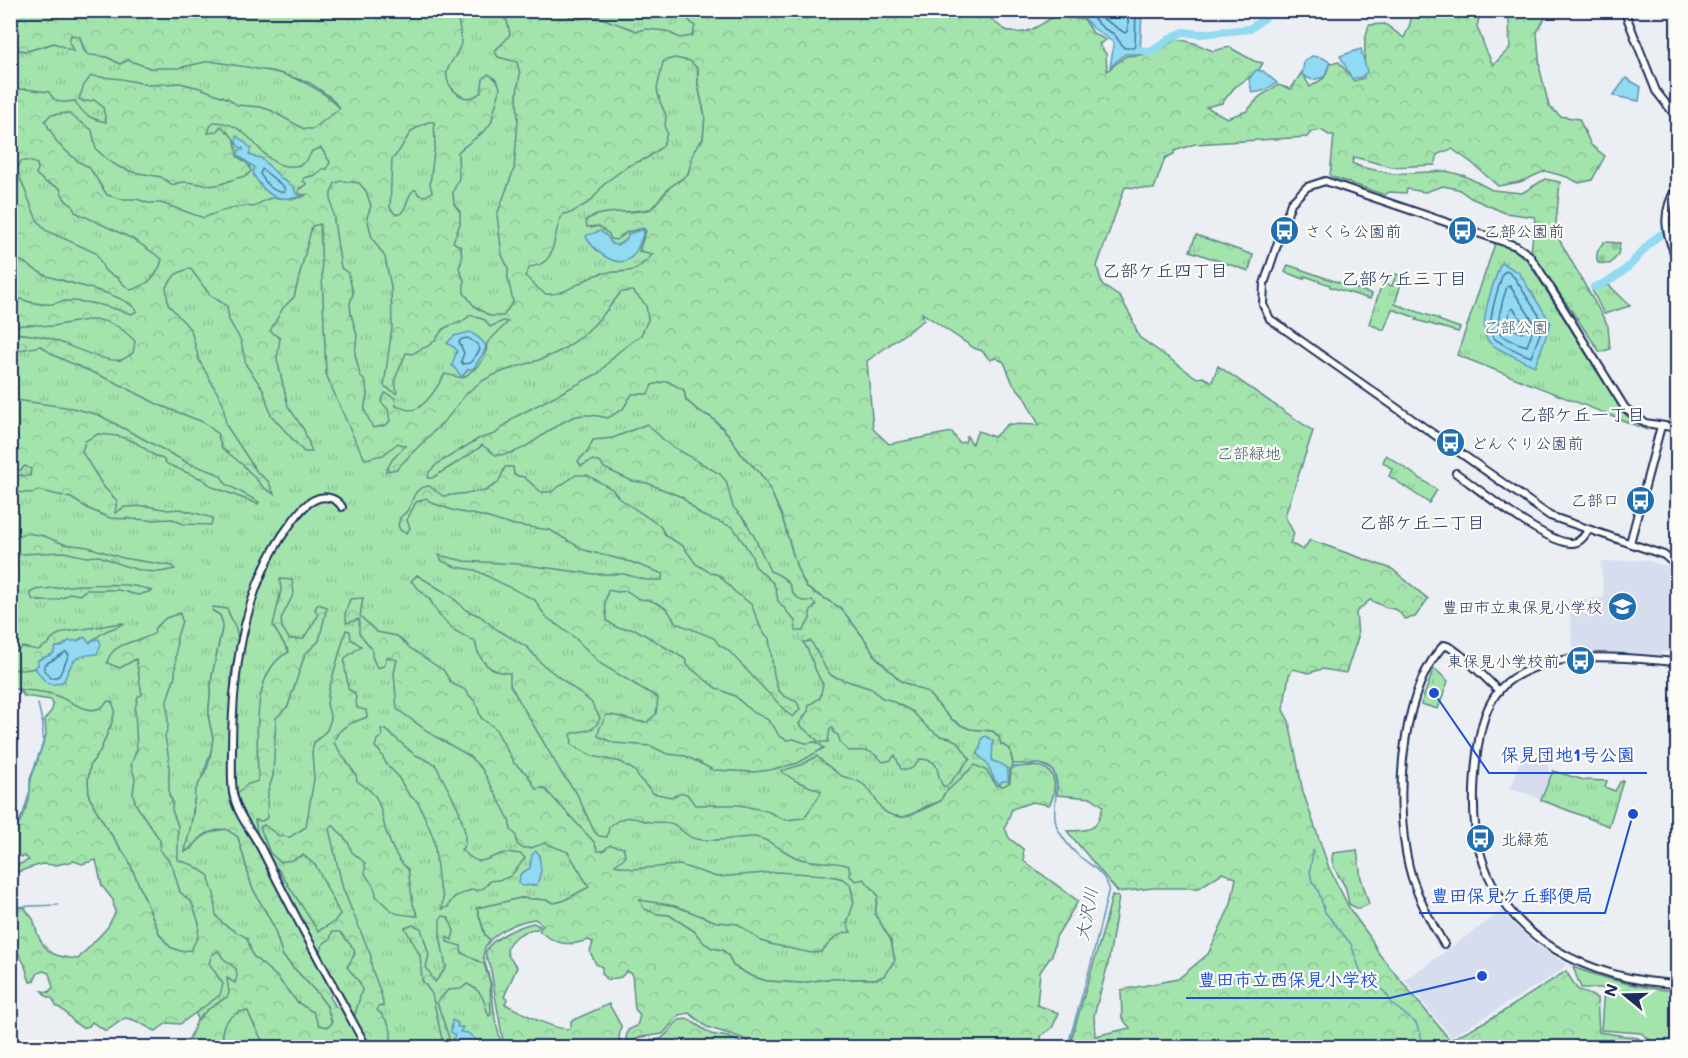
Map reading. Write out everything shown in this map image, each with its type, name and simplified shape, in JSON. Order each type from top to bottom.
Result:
[{"type":"street","points":[[1624,10],[1656,91],[1677,119]]},
{"type":"street","points":[[1677,428],[1645,423],[1625,408],[1538,267],[1516,246],[1325,181],[1307,187],[1294,198],[1264,284],[1263,304],[1270,319],[1550,516],[1664,555],[1677,567]]},
{"type":"street","points":[[1677,185],[1669,206],[1666,231],[1677,262]]},
{"type":"street","points":[[1630,543],[1660,426]]},
{"type":"street","points":[[1456,473],[1539,530],[1556,539],[1574,543],[1583,538],[1588,530]]},
{"type":"street","points":[[342,507],[335,500],[325,497],[311,502],[281,536],[265,564],[249,611],[241,645],[233,701],[233,794],[243,819],[261,848],[283,894],[367,1047]]},
{"type":"street","points":[[1444,944],[1421,903],[1405,849],[1401,802],[1404,749],[1410,714],[1425,672],[1444,645],[1460,655],[1499,691]]},
{"type":"street","points":[[1677,662],[1599,658],[1546,664],[1512,679],[1499,691],[1487,710],[1480,735],[1474,804],[1480,853],[1486,869],[1497,891],[1522,926],[1554,949],[1605,972],[1636,980],[1677,984]]},
{"type":"shaded area","name":"豊田市立東保見小学校","points":[[1645,560],[1670,567],[1677,578],[1678,613],[1674,651],[1661,652],[1661,655],[1574,652],[1568,600],[1604,598],[1601,562]]},
{"type":"shaded area","points":[[1523,752],[1547,760],[1550,776],[1540,799],[1511,788]]},
{"type":"shaded area","points":[[1502,911],[1535,944],[1566,964],[1559,972],[1451,1037],[1405,980]]},
{"type":"green space","name":"乙部緑地","points":[[11,11],[457,11],[461,43],[448,68],[448,82],[454,91],[463,97],[473,97],[481,92],[483,79],[488,74],[498,82],[500,91],[490,124],[458,152],[459,178],[453,192],[454,204],[460,212],[460,224],[453,242],[461,247],[462,259],[459,268],[464,280],[464,293],[475,307],[490,316],[503,316],[513,302],[508,268],[502,255],[497,215],[514,169],[520,74],[517,62],[498,57],[495,51],[510,34],[507,21],[495,11],[564,11],[570,17],[577,19],[593,15],[637,31],[646,29],[666,31],[680,38],[692,36],[695,26],[684,16],[667,11],[1031,11],[1015,19],[987,15],[1006,30],[1022,32],[1064,11],[1075,19],[1084,19],[1093,33],[1106,40],[1099,44],[1106,54],[1107,71],[1126,56],[1152,54],[1177,39],[1213,51],[1229,47],[1254,61],[1263,63],[1258,71],[1234,88],[1222,103],[1206,107],[1227,118],[1247,111],[1259,97],[1278,85],[1291,89],[1302,72],[1310,87],[1324,78],[1330,64],[1339,62],[1354,81],[1364,78],[1365,39],[1369,25],[1385,24],[1404,38],[1412,11],[1481,11],[1477,26],[1493,65],[1510,48],[1509,21],[1506,11],[1549,11],[1537,32],[1540,70],[1549,106],[1560,116],[1579,119],[1591,145],[1605,156],[1592,180],[1579,183],[1545,171],[1520,182],[1498,186],[1452,149],[1438,154],[1435,165],[1392,167],[1354,157],[1352,163],[1393,174],[1446,171],[1465,176],[1492,190],[1522,193],[1545,179],[1560,182],[1555,232],[1608,326],[1610,349],[1600,352],[1531,252],[1535,217],[1505,213],[1471,198],[1458,189],[1443,186],[1425,192],[1407,189],[1406,193],[1389,192],[1385,195],[1330,176],[1334,135],[1321,130],[1311,132],[1307,137],[1195,144],[1174,151],[1174,154],[1165,158],[1154,189],[1125,187],[1097,266],[1102,285],[1120,297],[1139,337],[1197,378],[1203,377],[1212,382],[1218,366],[1313,431],[1285,516],[1294,534],[1290,543],[1303,550],[1310,540],[1392,569],[1428,599],[1415,617],[1405,619],[1397,610],[1370,600],[1356,612],[1358,637],[1346,673],[1322,669],[1309,673],[1293,669],[1289,675],[1283,710],[1289,721],[1303,792],[1329,868],[1351,911],[1379,954],[1450,1040],[1501,1013],[1566,971],[1577,989],[1597,998],[1599,1032],[1638,1038],[1648,1047],[1069,1047],[1112,895],[1119,897],[1108,964],[1094,1015],[1095,1036],[1130,1028],[1122,1018],[1121,990],[1178,979],[1208,954],[1231,904],[1236,878],[1222,873],[1199,888],[1153,888],[1118,892],[1067,831],[1092,828],[1096,825],[1103,806],[1092,798],[1057,795],[1055,774],[1051,769],[1040,764],[1013,764],[1010,749],[1001,744],[999,737],[993,731],[970,729],[951,719],[927,692],[901,681],[876,657],[841,608],[807,588],[797,568],[782,516],[767,483],[759,472],[741,454],[721,426],[686,400],[684,390],[667,381],[652,385],[648,394],[632,394],[623,409],[608,418],[589,415],[575,416],[526,446],[507,454],[496,455],[482,445],[432,478],[428,478],[429,472],[437,464],[478,439],[495,434],[515,417],[599,373],[616,354],[641,335],[648,320],[646,305],[633,291],[621,292],[593,326],[567,347],[547,357],[503,371],[482,381],[466,394],[449,416],[397,469],[386,471],[392,460],[405,446],[398,443],[383,455],[365,459],[326,374],[320,224],[312,226],[294,297],[283,308],[270,331],[280,338],[277,359],[288,406],[304,430],[312,452],[304,452],[271,415],[263,389],[246,365],[241,341],[229,320],[227,306],[210,295],[190,268],[176,274],[166,287],[168,304],[191,330],[199,360],[223,403],[226,425],[257,472],[268,481],[274,494],[264,488],[243,465],[222,448],[217,433],[203,422],[159,405],[117,383],[55,356],[41,346],[15,351],[11,354],[11,332],[43,337],[95,356],[114,360],[123,359],[133,353],[135,341],[125,331],[106,321],[88,320],[51,326],[11,327],[11,295],[41,304],[74,301],[132,314],[137,311],[120,299],[43,274],[11,255],[10,142],[14,141],[15,137],[11,134],[11,90],[49,92],[54,99],[60,102],[75,101],[88,116],[106,122],[103,107],[94,100],[84,102],[79,99],[84,85],[91,76],[149,85],[180,83],[229,99],[237,105],[270,110],[304,129],[313,129],[340,108],[329,96],[310,83],[276,72],[210,61],[178,68],[150,68],[128,60],[120,64],[108,58],[86,53],[80,37],[71,35],[69,42],[73,51],[54,43],[27,51],[11,49]],"holes":[[[674,58],[690,61],[698,69],[698,85],[705,116],[703,139],[695,149],[688,174],[669,188],[651,209],[601,214],[586,220],[587,227],[598,226],[609,234],[611,239],[616,240],[627,232],[643,228],[646,231],[639,251],[653,254],[636,269],[603,273],[559,293],[544,293],[525,276],[530,267],[546,261],[550,255],[563,214],[571,213],[591,201],[605,183],[628,166],[647,158],[663,146],[667,133],[666,115],[657,89],[663,62]],[[67,113],[92,130],[96,149],[119,167],[161,177],[173,185],[184,182],[217,185],[246,176],[251,171],[249,165],[237,156],[234,138],[221,126],[216,132],[208,133],[214,122],[238,129],[279,164],[295,166],[304,163],[312,151],[321,148],[330,162],[327,169],[322,169],[316,175],[304,178],[303,181],[307,184],[299,189],[299,194],[306,195],[302,197],[269,199],[254,207],[229,209],[204,218],[161,203],[148,203],[137,199],[121,199],[107,195],[89,167],[79,162],[58,144],[45,121],[50,115]],[[428,122],[434,122],[435,144],[430,184],[432,192],[426,196],[419,195],[414,190],[403,211],[395,214],[390,208],[392,159],[415,128]],[[21,161],[37,164],[36,174],[45,182],[60,188],[64,198],[72,205],[75,212],[133,239],[162,259],[155,275],[131,290],[118,278],[105,271],[96,253],[45,230],[36,218],[17,170]],[[342,181],[359,183],[366,191],[371,206],[367,217],[372,238],[385,257],[391,287],[392,327],[384,386],[397,394],[395,379],[406,353],[413,354],[428,346],[443,329],[463,321],[470,315],[485,320],[490,327],[503,321],[508,322],[487,343],[485,355],[476,367],[463,378],[445,374],[426,402],[416,409],[410,410],[396,406],[395,398],[385,393],[381,402],[388,409],[390,421],[386,425],[373,428],[365,411],[366,383],[360,375],[355,354],[357,335],[350,304],[353,293],[348,273],[341,268],[331,193],[335,183]],[[922,313],[982,351],[990,360],[996,358],[1004,362],[1013,384],[1023,395],[1039,425],[1008,424],[994,437],[978,431],[972,444],[967,436],[965,442],[959,443],[952,432],[889,444],[873,429],[867,361],[924,320]]]},
{"type":"green space","points":[[457,11],[667,11],[684,16],[696,26],[698,85],[705,116],[703,139],[695,149],[688,174],[669,188],[651,209],[592,216],[591,228],[598,226],[621,237],[627,232],[640,228],[646,230],[639,251],[654,253],[676,384],[684,390],[686,400],[711,417],[729,435],[741,454],[767,483],[782,516],[797,568],[807,588],[841,608],[876,657],[901,681],[927,692],[951,719],[961,725],[970,729],[993,731],[999,737],[1001,744],[1010,749],[1013,764],[1010,782],[1004,786],[996,785],[987,771],[944,794],[941,801],[905,818],[896,816],[872,888],[878,895],[875,914],[891,940],[895,960],[884,976],[877,979],[827,979],[801,983],[767,981],[751,976],[733,966],[723,950],[703,943],[694,931],[669,915],[657,914],[589,887],[563,901],[554,903],[547,900],[521,898],[477,908],[485,935],[490,940],[483,956],[491,984],[495,1019],[502,1047],[369,1047],[239,805],[232,764],[235,702],[244,641],[267,565],[288,531],[284,528],[260,572],[236,653],[235,631],[227,609],[213,611],[220,615],[223,624],[212,676],[209,708],[213,738],[211,752],[194,801],[191,831],[185,847],[192,849],[202,837],[226,829],[238,837],[252,887],[273,925],[283,956],[327,1006],[332,1023],[345,1047],[224,1047],[222,1029],[197,1021],[196,1012],[170,947],[160,935],[128,859],[89,797],[90,765],[100,751],[112,722],[104,707],[95,710],[84,709],[33,692],[11,688],[10,49],[27,51],[55,43],[72,50],[69,42],[70,34],[80,36],[84,51],[107,57],[120,64],[128,60],[160,68],[211,61],[279,73],[306,83],[340,108],[461,38]]},
{"type":"green space","points":[[1196,235],[1253,255],[1249,271],[1190,251]]},
{"type":"green space","points":[[1604,242],[1620,243],[1618,255],[1610,264],[1598,263],[1597,260],[1598,252]]},
{"type":"green space","name":"乙部公園","points":[[1498,243],[1514,250],[1528,261],[1622,411],[1634,422],[1647,427],[1647,430],[1457,355],[1495,244]]},
{"type":"green space","points":[[1288,265],[1372,294],[1370,299],[1330,287],[1330,285],[1305,276],[1304,279],[1285,272]]},
{"type":"green space","points":[[1396,274],[1403,277],[1395,304],[1460,328],[1458,332],[1416,320],[1417,318],[1392,309],[1384,330],[1369,324],[1382,283],[1392,286]]},
{"type":"green space","points":[[1609,285],[1630,306],[1604,314],[1592,290]]},
{"type":"green space","points":[[10,393],[16,400],[72,408],[99,415],[188,463],[216,473],[226,484],[259,502],[258,504],[213,487],[202,479],[167,464],[163,459],[135,442],[118,436],[98,434],[85,441],[82,452],[103,486],[117,501],[115,513],[125,507],[180,509],[213,518],[211,525],[183,524],[173,519],[110,518],[71,498],[38,490],[33,493],[11,492],[11,480],[17,475],[30,476],[31,469],[25,466],[21,470],[11,469]]},
{"type":"green space","points":[[647,424],[668,444],[720,474],[726,481],[733,507],[745,520],[770,571],[785,579],[793,594],[802,601],[812,601],[816,605],[810,612],[810,619],[803,631],[796,631],[795,621],[778,601],[773,583],[755,566],[751,554],[733,527],[701,515],[682,497],[647,483],[632,481],[604,468],[601,463],[593,460],[581,466],[578,461],[588,451],[593,440],[613,438]]},
{"type":"green space","points":[[1386,455],[1437,490],[1429,503],[1389,476],[1392,469],[1383,462]]},
{"type":"green space","points":[[505,467],[513,467],[514,475],[524,477],[541,492],[551,492],[576,475],[587,475],[612,489],[619,498],[660,526],[666,536],[683,546],[696,564],[719,575],[735,592],[751,604],[762,631],[769,638],[778,690],[784,696],[797,702],[800,709],[793,717],[714,638],[676,623],[667,609],[659,604],[639,599],[627,591],[608,590],[605,603],[607,621],[618,628],[635,629],[685,659],[688,666],[716,688],[735,696],[751,711],[767,719],[779,736],[805,743],[816,742],[824,748],[798,763],[770,770],[754,772],[713,770],[686,756],[667,754],[651,746],[614,743],[598,736],[606,715],[647,722],[656,714],[658,698],[601,664],[575,638],[545,616],[535,600],[475,570],[456,567],[442,561],[439,555],[464,561],[518,564],[594,574],[624,574],[646,580],[662,580],[663,574],[631,562],[584,550],[550,530],[508,524],[455,511],[432,503],[426,498],[416,502],[407,520],[410,528],[407,533],[401,531],[398,526],[400,518],[407,511],[419,489],[429,486],[443,496],[485,491],[498,483]]},
{"type":"green space","points":[[26,533],[44,536],[64,544],[88,547],[123,558],[172,566],[175,569],[160,572],[143,571],[99,556],[86,557],[64,552],[21,554],[11,557],[11,539]]},
{"type":"green space","points":[[417,575],[451,596],[466,610],[480,616],[496,629],[527,647],[542,664],[591,702],[600,718],[592,729],[571,734],[572,745],[592,756],[621,762],[635,771],[653,793],[671,797],[682,793],[687,794],[695,805],[739,805],[767,811],[785,820],[804,818],[821,791],[796,781],[781,771],[801,765],[817,756],[840,775],[864,785],[886,813],[904,817],[941,801],[944,794],[975,765],[987,771],[996,785],[1004,786],[1010,782],[1011,767],[1037,766],[1048,770],[1054,781],[1053,797],[1049,805],[1032,802],[1012,809],[1005,828],[1009,838],[1023,849],[1024,861],[1078,901],[1056,937],[1052,955],[1040,972],[1037,1005],[1059,1013],[1052,1028],[1041,1036],[1042,1047],[755,1047],[742,1038],[707,1027],[689,1013],[679,1015],[663,1034],[641,1037],[628,1043],[626,1038],[628,1030],[637,1026],[640,1015],[635,1009],[632,974],[627,971],[621,977],[607,980],[602,973],[602,967],[596,964],[590,952],[593,942],[588,940],[568,944],[556,941],[539,931],[543,925],[535,919],[511,926],[490,940],[485,935],[477,908],[521,898],[547,900],[554,903],[563,901],[589,887],[568,852],[545,843],[531,848],[522,848],[517,844],[509,819],[482,769],[468,755],[433,735],[397,709],[394,673],[397,660],[387,657],[384,666],[377,668],[372,649],[359,633],[359,619],[347,623],[345,614],[350,599],[363,598],[360,616],[377,632],[397,636],[410,648],[444,671],[452,684],[464,689],[476,703],[481,718],[495,728],[514,763],[528,775],[536,789],[544,788],[594,842],[598,851],[603,851],[610,845],[624,848],[625,857],[615,865],[633,869],[680,865],[717,877],[777,872],[826,875],[843,879],[850,884],[854,902],[847,924],[851,932],[838,936],[821,952],[811,953],[761,941],[738,924],[717,922],[675,906],[640,900],[644,909],[657,914],[669,915],[694,931],[704,943],[722,950],[728,955],[733,966],[751,976],[767,981],[801,983],[827,979],[877,979],[884,976],[895,960],[891,940],[875,914],[878,895],[864,879],[856,881],[850,876],[849,866],[795,857],[759,838],[696,839],[670,823],[633,818],[620,819],[609,827],[607,837],[599,836],[594,831],[576,792],[562,774],[510,685],[510,673],[497,671],[486,665],[479,655],[475,642],[454,630],[411,581]]},
{"type":"green space","points":[[280,579],[292,580],[294,593],[281,619],[282,627],[289,639],[303,639],[318,616],[315,609],[318,604],[327,607],[319,641],[305,654],[288,706],[276,718],[273,776],[268,791],[267,818],[262,821],[255,820],[258,837],[239,805],[237,794],[246,785],[258,781],[257,729],[262,691],[267,675],[276,661],[289,652],[273,626],[281,590]]},
{"type":"green space","points":[[79,585],[127,585],[152,591],[138,595],[118,590],[88,590],[80,595],[70,593],[53,601],[33,600],[30,593],[35,590]]},
{"type":"green space","points":[[213,607],[227,609],[238,639],[231,675],[237,813],[333,990],[330,997],[336,1007],[343,1009],[364,1047],[345,1047],[334,1043],[330,1047],[290,1047],[285,1041],[275,1041],[276,1047],[264,1047],[248,1011],[242,1011],[229,1019],[224,1026],[222,1033],[224,1047],[180,1047],[189,1039],[197,1021],[207,1010],[227,997],[229,993],[227,978],[235,983],[236,969],[218,951],[212,955],[209,963],[223,984],[220,995],[180,1024],[167,1023],[156,1031],[125,1018],[106,1031],[92,1022],[83,1028],[42,991],[49,992],[53,987],[49,973],[43,971],[38,973],[34,981],[30,982],[24,963],[11,940],[11,908],[25,907],[33,919],[40,940],[48,950],[58,956],[78,959],[107,928],[115,913],[113,900],[102,886],[96,860],[82,864],[74,861],[56,865],[42,864],[11,874],[11,868],[29,860],[26,857],[11,856],[10,839],[29,800],[31,779],[46,735],[45,719],[52,710],[53,704],[51,700],[24,696],[18,689],[52,694],[88,709],[102,707],[108,701],[112,702],[115,710],[112,722],[100,751],[90,765],[89,797],[128,859],[160,935],[170,947],[180,951],[191,950],[198,936],[199,923],[192,903],[180,892],[172,865],[160,850],[160,840],[136,805],[133,793],[135,778],[131,765],[137,749],[135,709],[138,696],[142,695],[136,659],[120,668],[107,663],[114,650],[155,633],[154,629],[166,618],[180,613],[182,621],[177,637],[175,676],[167,700],[168,727],[165,736],[169,760],[169,795],[178,826],[178,860],[193,865],[209,876],[215,896],[215,912],[221,922],[247,938],[253,956],[276,976],[297,1002],[313,1012],[319,1025],[328,1027],[332,1023],[327,1006],[283,956],[273,925],[252,887],[238,837],[226,829],[213,831],[201,837],[185,852],[193,815],[195,791],[208,766],[213,738],[209,708],[212,676],[223,624],[220,615],[213,611]]},
{"type":"green space","points":[[124,624],[106,631],[91,643],[81,638],[56,647],[53,654],[40,659],[37,667],[27,670],[11,669],[11,652],[22,647],[38,650],[55,636],[64,632]]},
{"type":"green space","points":[[346,630],[350,631],[351,639],[361,646],[345,658],[348,689],[355,693],[357,708],[366,710],[367,717],[342,729],[334,743],[356,775],[357,781],[377,800],[391,844],[400,861],[408,869],[413,904],[418,916],[394,912],[376,896],[374,886],[365,873],[365,863],[352,852],[348,842],[333,825],[329,829],[343,889],[371,956],[372,969],[383,1000],[383,1007],[379,1006],[377,1010],[389,1026],[392,1047],[369,1047],[354,1018],[362,990],[360,983],[347,967],[355,954],[354,949],[340,932],[332,932],[321,951],[316,947],[270,863],[278,869],[318,931],[334,922],[340,914],[316,866],[303,855],[293,860],[280,862],[270,853],[260,827],[264,825],[279,836],[290,837],[306,827],[314,779],[312,752],[314,743],[327,730],[331,719],[327,704],[329,689]]},
{"type":"green space","points":[[811,641],[832,676],[872,689],[882,698],[912,711],[927,727],[940,736],[958,742],[970,759],[947,786],[943,786],[937,768],[932,762],[920,759],[910,769],[901,769],[895,755],[891,760],[883,762],[871,752],[849,751],[841,744],[833,728],[830,728],[828,742],[819,742],[799,724],[808,711],[809,705],[820,698],[823,684],[803,642]]},
{"type":"green space","points":[[1434,668],[1448,681],[1438,709],[1421,704]]},
{"type":"green space","points":[[381,729],[386,730],[414,754],[435,764],[459,810],[465,832],[465,845],[461,850],[477,861],[508,853],[521,854],[525,858],[511,876],[490,881],[484,888],[477,891],[473,889],[458,895],[448,907],[442,909],[443,897],[439,886],[434,840],[418,802],[409,795],[375,747],[377,740],[382,736]]},
{"type":"green space","points":[[1553,771],[1584,780],[1607,781],[1605,787],[1615,791],[1623,781],[1609,826],[1541,800]]},
{"type":"green space","points":[[1357,850],[1361,878],[1369,904],[1358,909],[1349,904],[1346,889],[1334,868],[1332,858],[1333,853]]},
{"type":"green space","points":[[443,916],[448,917],[454,931],[452,940],[447,937],[447,942],[461,946],[462,953],[484,964],[490,982],[491,1014],[489,1016],[480,994],[467,984],[461,989],[448,990],[437,1002],[449,1038],[447,1041],[442,1039],[432,994],[422,980],[420,955],[405,928],[413,925],[421,928],[429,955],[426,967],[435,982],[446,968],[440,935],[440,919]]},
{"type":"green space","points":[[533,923],[540,926],[516,937],[507,950],[517,967],[504,997],[507,999],[505,1004],[538,1020],[565,1029],[571,1028],[571,1021],[609,1004],[621,1026],[619,1038],[623,1047],[504,1047],[486,953],[489,946],[500,937]]},
{"type":"green space","points":[[1573,967],[1624,983],[1677,991],[1677,1047],[1652,1047],[1651,1041],[1641,1033],[1601,1030],[1604,988],[1581,988]]},
{"type":"green space","points":[[688,1019],[711,1034],[728,1037],[751,1047],[634,1047],[640,1042],[662,1038],[679,1020]]},
{"type":"water","points":[[1086,11],[1142,11],[1140,54],[1125,54],[1110,67],[1114,43],[1093,28],[1083,17]]},
{"type":"water","points":[[1361,49],[1367,72],[1361,77],[1352,79],[1340,56]]},
{"type":"water","points":[[1312,56],[1330,62],[1324,77],[1312,80],[1302,75],[1304,62]]},
{"type":"water","points":[[1256,70],[1263,71],[1277,83],[1263,91],[1252,93],[1249,79]]},
{"type":"water","points":[[1626,78],[1641,87],[1639,101],[1613,96]]},
{"type":"water","points":[[237,136],[251,148],[249,154],[261,158],[281,178],[294,187],[296,194],[304,196],[280,198],[268,193],[253,174],[254,167],[238,155],[239,150],[243,148],[239,147],[236,142]]},
{"type":"water","points":[[600,231],[612,244],[617,245],[627,239],[628,234],[644,231],[635,253],[623,261],[616,261],[602,254],[586,237]]},
{"type":"water","points":[[1503,263],[1519,273],[1551,323],[1535,366],[1497,348],[1489,342],[1485,335],[1487,304],[1500,265]]},
{"type":"water","points":[[470,332],[483,342],[485,349],[474,368],[467,370],[462,377],[452,365],[457,351],[447,343],[454,336]]},
{"type":"water","points":[[84,637],[90,643],[99,639],[101,644],[97,654],[75,660],[64,681],[53,684],[46,682],[35,668],[38,660],[53,654],[56,647],[62,647],[69,641],[78,641]]},
{"type":"water","points":[[986,736],[993,741],[992,761],[1005,767],[1008,772],[1008,781],[1002,781],[1000,784],[995,781],[987,763],[977,754],[982,738]]},
{"type":"water","points":[[536,851],[539,854],[541,871],[537,885],[522,886],[519,883],[520,874],[530,868],[532,855]]},
{"type":"water","points":[[452,1020],[458,1023],[457,1027],[463,1027],[460,1032],[468,1033],[478,1042],[475,1048],[455,1046],[452,1041],[455,1035],[451,1032]]},
{"type":"waterway","points":[[1140,50],[1151,52],[1184,32],[1200,34],[1250,29],[1274,10]]},
{"type":"waterway","points":[[1594,287],[1620,274],[1655,239],[1678,227]]},
{"type":"waterway","points":[[10,836],[23,814],[30,791],[30,779],[43,743],[43,725],[38,704]]},
{"type":"waterway","name":"大沢川","points":[[1006,769],[1040,764],[1052,770],[1056,784],[1055,816],[1059,831],[1074,851],[1100,874],[1109,888],[1091,964],[1067,1048]]},
{"type":"waterway","points":[[1313,850],[1310,871],[1312,882],[1318,890],[1325,912],[1351,944],[1361,973],[1372,979],[1392,1004],[1416,1023],[1425,1048]]},
{"type":"waterway","points":[[10,907],[58,905]]},
{"type":"waterway","points":[[10,1044],[13,1048]]},
{"type":"place","name":"さくら公園前","points":[[1284,231]]},
{"type":"place","name":"乙部公園前","points":[[1463,231]]},
{"type":"place","name":"どんぐり公園前","points":[[1450,443]]},
{"type":"place","name":"乙部口","points":[[1640,500]]},
{"type":"place","name":"豊田市立東保見小学校","points":[[1623,607]]},
{"type":"place","name":"東保見小学校前","points":[[1580,661]]},
{"type":"place","name":"保見団地1号公園","points":[[1434,693]]},
{"type":"place","name":"豊田保見ケ丘郵便局","points":[[1633,814]]},
{"type":"place","name":"北緑苑","points":[[1480,839]]},
{"type":"place","name":"豊田市立西保見小学校","points":[[1482,976]]},
{"type":"district","name":"乙部ケ丘四丁目","points":[[1165,271]]},
{"type":"district","name":"乙部ケ丘三丁目","points":[[1404,279]]},
{"type":"district","name":"乙部ケ丘一丁目","points":[[1582,415]]},
{"type":"district","name":"乙部ケ丘二丁目","points":[[1422,523]]}]
